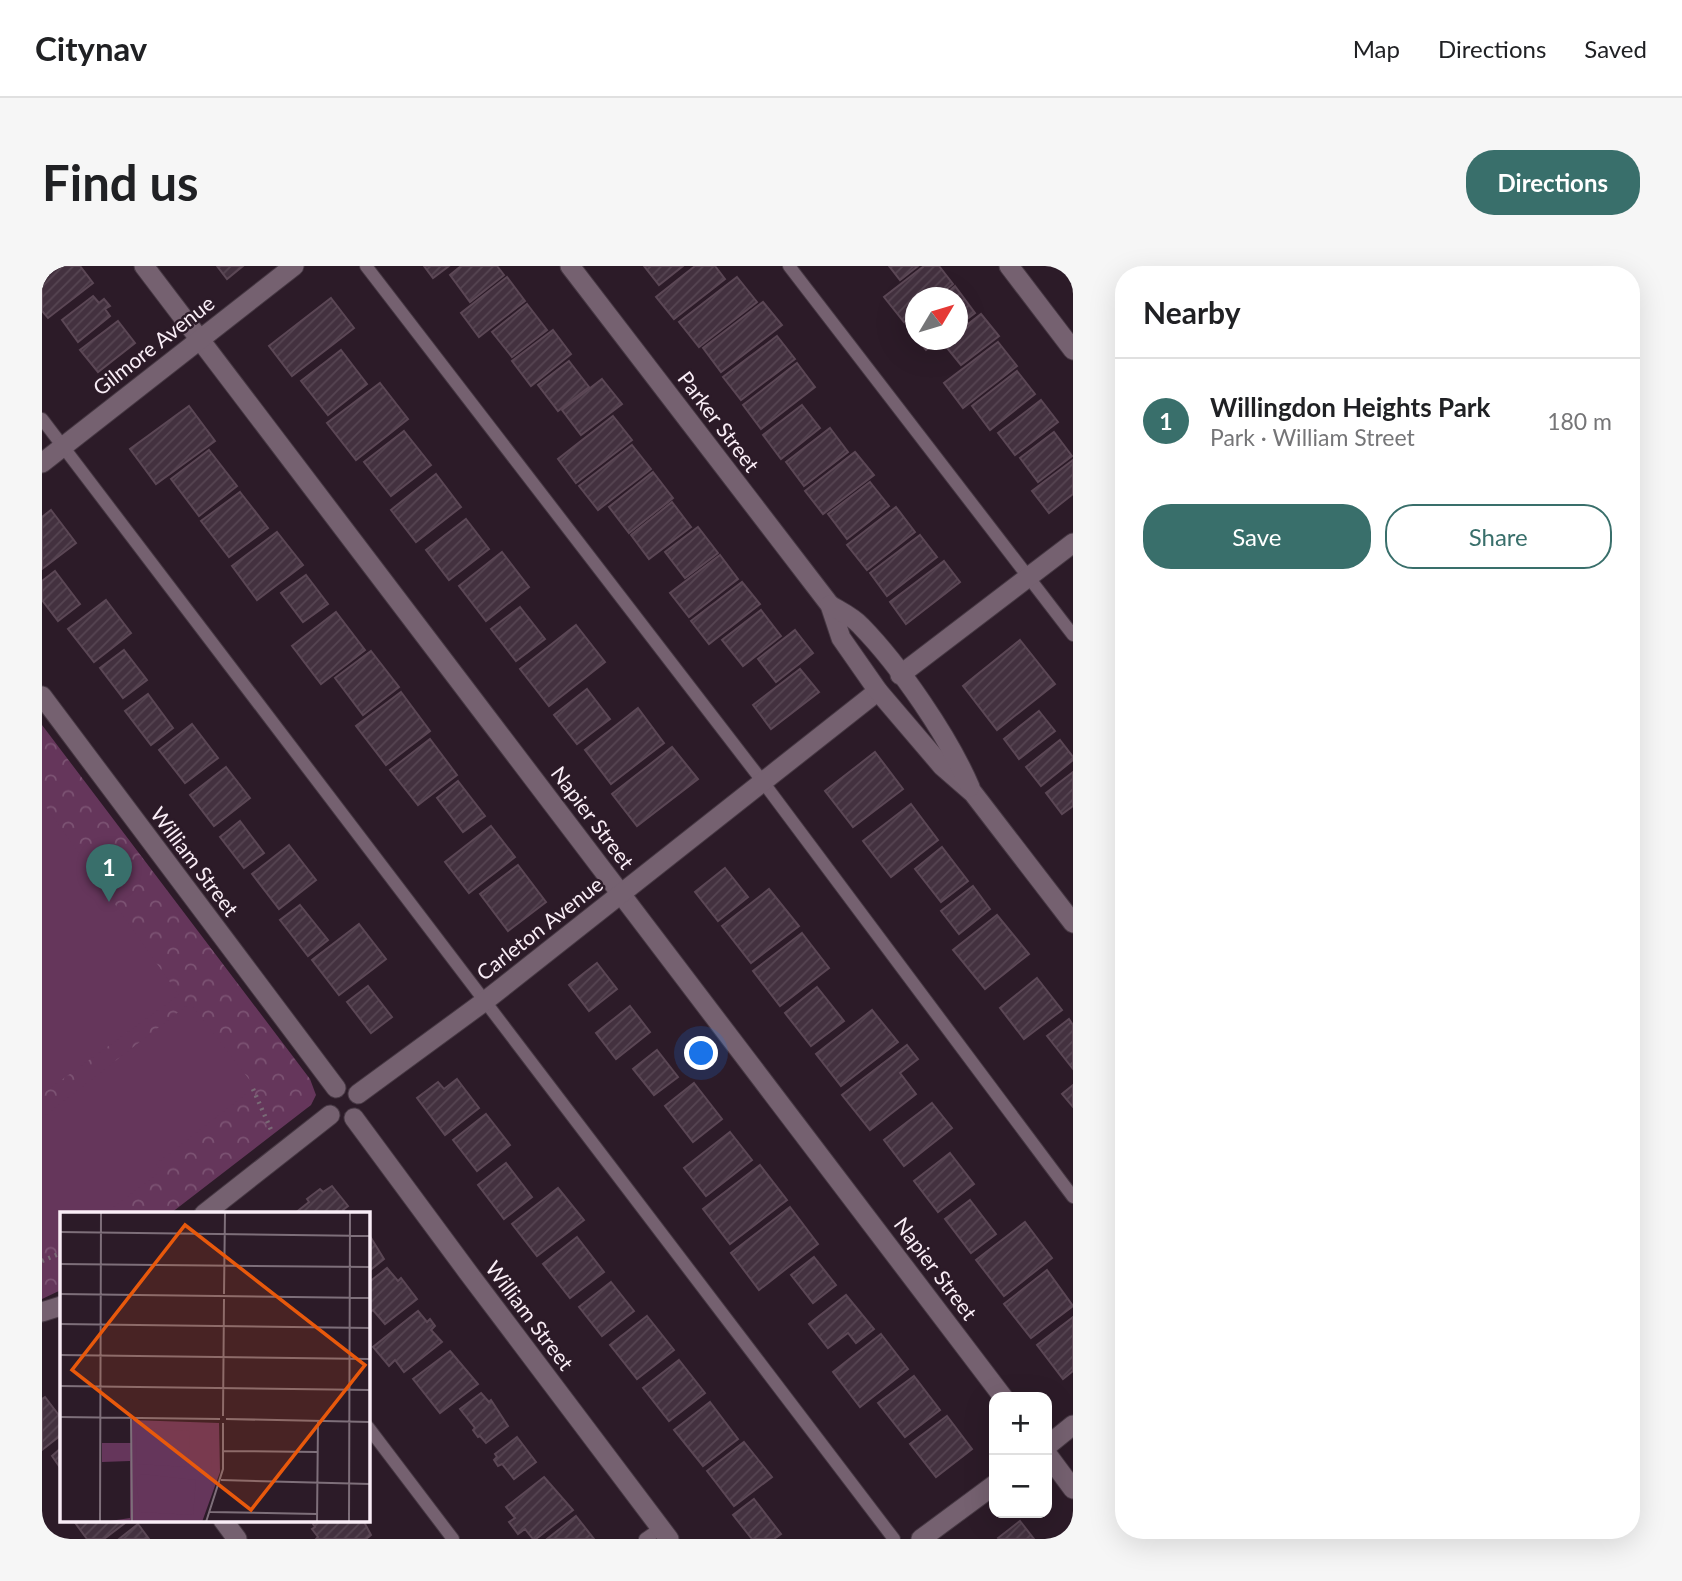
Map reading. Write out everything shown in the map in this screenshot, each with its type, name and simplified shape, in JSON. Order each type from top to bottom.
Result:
[{"type":"street","name":"Napier Street","points":[[144,266],[999,1392]]},
{"type":"street","name":"Gilmore Avenue","points":[[42,463],[295,266]]},
{"type":"street","name":"Parker Street","points":[[570,266],[830,605],[841,638],[878,691],[942,766],[973,793],[1073,923]]},
{"type":"street","points":[[1009,266],[1073,350]]},
{"type":"street","points":[[900,674],[1073,543]]},
{"type":"street","name":"Parker Street","points":[[830,605],[860,624],[900,674],[957,757],[973,793]]},
{"type":"street","name":"Carleton Avenue","points":[[358,1094],[485,1001],[878,691]]},
{"type":"street","name":"William Street","points":[[42,696],[336,1088]]},
{"type":"street","points":[[336,1088],[351,1088],[358,1094],[360,1110],[354,1118],[345,1122],[330,1115],[326,1106],[327,1100],[336,1088]]},
{"type":"street","points":[[205,1212],[330,1115]]},
{"type":"street","name":"William Street","points":[[354,1118],[658,1535]]},
{"type":"street","points":[[42,1312],[60,1306]]},
{"type":"street","points":[[1052,1442],[1073,1425]]},
{"type":"street","points":[[1048,1455],[1073,1489]]},
{"type":"street","points":[[921,1539],[989,1489]]},
{"type":"street","points":[[224,1522],[237,1539]]},
{"type":"lane","points":[[366,266],[763,782],[1073,1197]]},
{"type":"lane","points":[[789,266],[1073,635]]},
{"type":"lane","points":[[42,419],[894,1539]]},
{"type":"lane","points":[[369,1428],[453,1539]]},
{"type":"path","points":[[253,1089],[272,1132]]},
{"type":"path","points":[[42,1261],[60,1253]]},
{"type":"green space","points":[[42,725],[310,1079],[316,1095],[311,1105],[172,1212],[60,1212],[60,1290],[42,1299]]},
{"type":"green space","points":[[42,801],[179,995],[42,1094]]},
{"type":"green space","points":[[190,1003],[255,1087],[156,1164],[161,1171],[107,1212],[60,1212],[60,1248],[42,1225],[42,1118]]},
{"type":"building","points":[[42,266],[80,266],[93,283],[48,318],[42,311]]},
{"type":"building","points":[[217,266],[243,266],[227,279]]},
{"type":"building","points":[[424,266],[449,266],[433,278]]},
{"type":"building","points":[[461,266],[497,266],[504,275],[470,302],[450,275]]},
{"type":"building","points":[[644,266],[683,266],[659,285]]},
{"type":"building","points":[[695,266],[715,266],[725,279],[674,319],[656,297]]},
{"type":"building","points":[[889,266],[918,266],[900,280]]},
{"type":"building","points":[[924,266],[939,266],[953,284],[949,287],[905,287],[904,322],[884,297]]},
{"type":"building","points":[[507,277],[525,301],[479,337],[461,313]]},
{"type":"building","points":[[737,277],[757,302],[699,347],[679,322]]},
{"type":"building","points":[[93,296],[99,303],[104,299],[110,306],[105,309],[110,316],[78,342],[62,320]]},
{"type":"building","points":[[331,298],[354,328],[292,376],[269,346]]},
{"type":"building","points":[[763,302],[782,325],[721,372],[703,348]]},
{"type":"building","points":[[527,304],[547,330],[512,357],[492,332]]},
{"type":"building","points":[[968,304],[975,313],[968,318]]},
{"type":"building","points":[[981,314],[999,336],[961,365],[949,350],[968,350],[968,324]]},
{"type":"building","points":[[118,321],[135,343],[98,372],[80,350]]},
{"type":"building","points":[[553,330],[571,354],[531,386],[512,361]]},
{"type":"building","points":[[777,336],[795,359],[741,400],[723,377]]},
{"type":"building","points":[[998,342],[1017,366],[963,408],[944,383]]},
{"type":"building","points":[[341,350],[367,384],[328,415],[301,381]]},
{"type":"building","points":[[569,361],[589,387],[558,411],[538,385]]},
{"type":"building","points":[[797,363],[815,387],[761,429],[743,405]]},
{"type":"building","points":[[1017,371],[1035,394],[990,430],[972,406]]},
{"type":"building","points":[[602,379],[622,404],[581,435],[562,410]]},
{"type":"building","points":[[380,383],[408,419],[356,460],[327,423]]},
{"type":"building","points":[[1041,400],[1058,422],[1015,455],[998,433]]},
{"type":"building","points":[[802,405],[820,428],[781,459],[763,435]]},
{"type":"building","points":[[189,406],[215,441],[156,484],[130,449]]},
{"type":"building","points":[[613,416],[632,440],[576,483],[558,459]]},
{"type":"building","points":[[830,428],[848,452],[804,486],[786,462]]},
{"type":"building","points":[[404,431],[431,465],[391,496],[364,462]]},
{"type":"building","points":[[1054,432],[1072,456],[1038,482],[1020,458]]},
{"type":"building","points":[[632,445],[651,469],[598,510],[579,486]]},
{"type":"building","points":[[209,450],[237,486],[199,516],[171,479]]},
{"type":"building","points":[[855,452],[874,475],[823,514],[805,491]]},
{"type":"building","points":[[1073,460],[1073,494],[1049,513],[1032,491]]},
{"type":"building","points":[[653,472],[673,498],[629,533],[609,507]]},
{"type":"building","points":[[436,474],[461,507],[416,542],[391,510]]},
{"type":"building","points":[[870,482],[889,506],[847,539],[828,514]]},
{"type":"building","points":[[240,492],[268,528],[229,557],[201,521]]},
{"type":"building","points":[[672,502],[691,527],[649,559],[631,535]]},
{"type":"building","points":[[896,507],[915,532],[867,570],[847,545]]},
{"type":"building","points":[[51,510],[76,543],[42,569],[42,517]]},
{"type":"building","points":[[466,519],[489,549],[449,580],[426,550]]},
{"type":"building","points":[[698,527],[718,553],[685,578],[665,552]]},
{"type":"building","points":[[277,532],[303,565],[257,600],[232,566]]},
{"type":"building","points":[[920,535],[937,557],[887,596],[870,573]]},
{"type":"building","points":[[502,552],[529,587],[486,621],[459,586]]},
{"type":"building","points":[[720,555],[738,579],[689,617],[670,593]]},
{"type":"building","points":[[944,561],[960,582],[906,624],[890,602]]},
{"type":"building","points":[[55,571],[80,604],[58,621],[42,600],[42,581]]},
{"type":"building","points":[[306,575],[328,604],[303,622],[281,593]]},
{"type":"building","points":[[742,582],[760,604],[709,644],[691,621]]},
{"type":"building","points":[[106,600],[131,633],[94,662],[68,629]]},
{"type":"building","points":[[520,607],[545,639],[516,661],[491,629]]},
{"type":"building","points":[[761,610],[781,636],[743,666],[722,640]]},
{"type":"building","points":[[336,612],[365,650],[321,684],[292,646]]},
{"type":"building","points":[[576,625],[605,662],[549,706],[520,669]]},
{"type":"building","points":[[795,630],[813,653],[776,682],[758,659]]},
{"type":"building","points":[[1020,640],[1055,684],[997,730],[963,686]]},
{"type":"building","points":[[124,650],[147,680],[123,698],[100,668]]},
{"type":"building","points":[[371,651],[399,687],[363,715],[335,678]]},
{"type":"building","points":[[800,669],[819,692],[771,729],[753,705]]},
{"type":"building","points":[[587,689],[610,719],[577,744],[554,715]]},
{"type":"building","points":[[401,692],[430,731],[386,765],[356,726]]},
{"type":"building","points":[[148,694],[173,728],[151,745],[125,711]]},
{"type":"building","points":[[638,708],[664,743],[611,784],[585,750]]},
{"type":"building","points":[[1039,711],[1055,731],[1019,759],[1004,739]]},
{"type":"building","points":[[192,724],[218,758],[185,783],[159,750]]},
{"type":"building","points":[[430,739],[457,775],[418,805],[390,770]]},
{"type":"building","points":[[1060,740],[1073,760],[1041,786],[1026,767]]},
{"type":"building","points":[[672,747],[698,779],[637,826],[612,794]]},
{"type":"building","points":[[875,752],[903,789],[853,827],[825,791]]},
{"type":"building","points":[[226,767],[250,798],[214,826],[190,795]]},
{"type":"building","points":[[1073,772],[1073,806],[1062,814],[1046,793]]},
{"type":"building","points":[[458,781],[485,816],[463,832],[437,798]]},
{"type":"building","points":[[911,804],[938,840],[891,877],[863,841]]},
{"type":"building","points":[[240,821],[264,853],[244,868],[220,837]]},
{"type":"building","points":[[491,826],[515,857],[469,893],[445,862]]},
{"type":"building","points":[[289,845],[316,880],[279,909],[252,874]]},
{"type":"building","points":[[942,847],[968,881],[941,902],[915,869]]},
{"type":"building","points":[[518,865],[546,902],[508,931],[480,894]]},
{"type":"building","points":[[725,868],[748,897],[718,921],[695,892]]},
{"type":"building","points":[[973,886],[990,909],[959,934],[941,911]]},
{"type":"building","points":[[769,889],[799,926],[751,963],[722,926]]},
{"type":"building","points":[[300,905],[328,940],[308,956],[280,920]]},
{"type":"building","points":[[997,915],[1029,954],[985,989],[953,950]]},
{"type":"building","points":[[359,924],[386,959],[339,995],[312,960]]},
{"type":"building","points":[[802,933],[829,968],[780,1006],[753,971]]},
{"type":"building","points":[[597,963],[617,989],[589,1011],[569,985]]},
{"type":"building","points":[[1037,978],[1062,1010],[1024,1039],[1000,1008]]},
{"type":"building","points":[[368,986],[392,1017],[371,1033],[347,1002]]},
{"type":"building","points":[[817,987],[844,1021],[811,1046],[785,1013]]},
{"type":"building","points":[[630,1006],[650,1032],[616,1059],[596,1033]]},
{"type":"building","points":[[872,1010],[898,1042],[841,1086],[816,1054]]},
{"type":"building","points":[[1069,1019],[1073,1025],[1073,1069],[1047,1036]]},
{"type":"building","points":[[907,1045],[918,1059],[900,1073],[916,1094],[870,1130],[842,1095]]},
{"type":"building","points":[[657,1050],[678,1077],[654,1095],[633,1069]]},
{"type":"building","points":[[457,1079],[479,1108],[445,1135],[417,1098],[438,1082],[444,1089]]},
{"type":"building","points":[[694,1083],[722,1119],[693,1142],[665,1106]]},
{"type":"building","points":[[1073,1085],[1073,1107],[1062,1094]]},
{"type":"building","points":[[932,1103],[952,1128],[904,1166],[884,1140]]},
{"type":"building","points":[[486,1114],[510,1145],[477,1171],[453,1140]]},
{"type":"building","points":[[730,1132],[752,1160],[706,1196],[684,1168]]},
{"type":"building","points":[[950,1153],[974,1184],[938,1212],[914,1181]]},
{"type":"building","points":[[506,1163],[532,1197],[504,1219],[478,1185]]},
{"type":"building","points":[[760,1165],[787,1200],[730,1244],[703,1209]]},
{"type":"building","points":[[332,1186],[348,1206],[343,1210],[344,1212],[296,1212],[320,1189],[323,1192]]},
{"type":"building","points":[[558,1188],[584,1220],[537,1256],[512,1224]]},
{"type":"building","points":[[970,1200],[996,1234],[971,1253],[945,1219]]},
{"type":"building","points":[[790,1207],[818,1244],[759,1290],[731,1253]]},
{"type":"building","points":[[1025,1222],[1052,1258],[1004,1296],[976,1260]]},
{"type":"building","points":[[369,1235],[384,1259],[369,1271]]},
{"type":"building","points":[[577,1237],[604,1272],[570,1298],[543,1264]]},
{"type":"building","points":[[814,1257],[836,1285],[813,1303],[791,1275]]},
{"type":"building","points":[[387,1268],[398,1281],[401,1278],[417,1299],[385,1324],[373,1310],[369,1313],[369,1282]]},
{"type":"building","points":[[1047,1270],[1073,1306],[1031,1338],[1004,1304]]},
{"type":"building","points":[[611,1282],[634,1311],[602,1336],[579,1307]]},
{"type":"building","points":[[846,1295],[874,1329],[856,1343],[848,1333],[828,1348],[809,1324]]},
{"type":"building","points":[[418,1311],[427,1322],[430,1319],[435,1326],[431,1330],[442,1342],[404,1372],[395,1360],[389,1366],[373,1347]]},
{"type":"building","points":[[647,1316],[674,1350],[637,1379],[610,1345]]},
{"type":"building","points":[[1073,1317],[1073,1371],[1063,1379],[1037,1345]]},
{"type":"building","points":[[881,1334],[908,1369],[860,1407],[833,1372]]},
{"type":"building","points":[[450,1351],[478,1384],[440,1413],[413,1379]]},
{"type":"building","points":[[679,1360],[705,1393],[669,1421],[643,1388]]},
{"type":"building","points":[[914,1376],[940,1410],[905,1437],[878,1403]]},
{"type":"building","points":[[481,1393],[489,1402],[491,1400],[508,1426],[486,1443],[478,1437],[473,1430],[475,1428],[460,1409]]},
{"type":"building","points":[[45,1397],[60,1417],[60,1436],[42,1450],[42,1399]]},
{"type":"building","points":[[710,1402],[738,1439],[703,1466],[674,1430]]},
{"type":"building","points":[[947,1416],[972,1449],[936,1477],[910,1444]]},
{"type":"building","points":[[517,1437],[536,1462],[514,1479],[502,1464],[498,1466],[494,1460],[497,1457],[495,1454]]},
{"type":"building","points":[[744,1442],[772,1477],[734,1506],[707,1471]]},
{"type":"building","points":[[60,1449],[60,1468],[52,1456]]},
{"type":"building","points":[[544,1477],[573,1510],[533,1539],[525,1529],[518,1534],[509,1522],[515,1518],[506,1507]]},
{"type":"building","points":[[754,1499],[781,1534],[774,1539],[752,1539],[733,1515]]},
{"type":"building","points":[[576,1516],[594,1539],[547,1539]]},
{"type":"building","points":[[1020,1521],[1034,1539],[998,1538]]},
{"type":"building","points":[[74,1522],[126,1522],[104,1539],[87,1539]]},
{"type":"building","points":[[364,1522],[371,1535],[366,1539],[316,1539],[318,1537],[312,1529],[315,1527],[313,1524]]},
{"type":"building","points":[[138,1524],[149,1539],[119,1539]]},
{"type":"place","name":"Willingdon Heights Park","points":[[109,902]]}]
